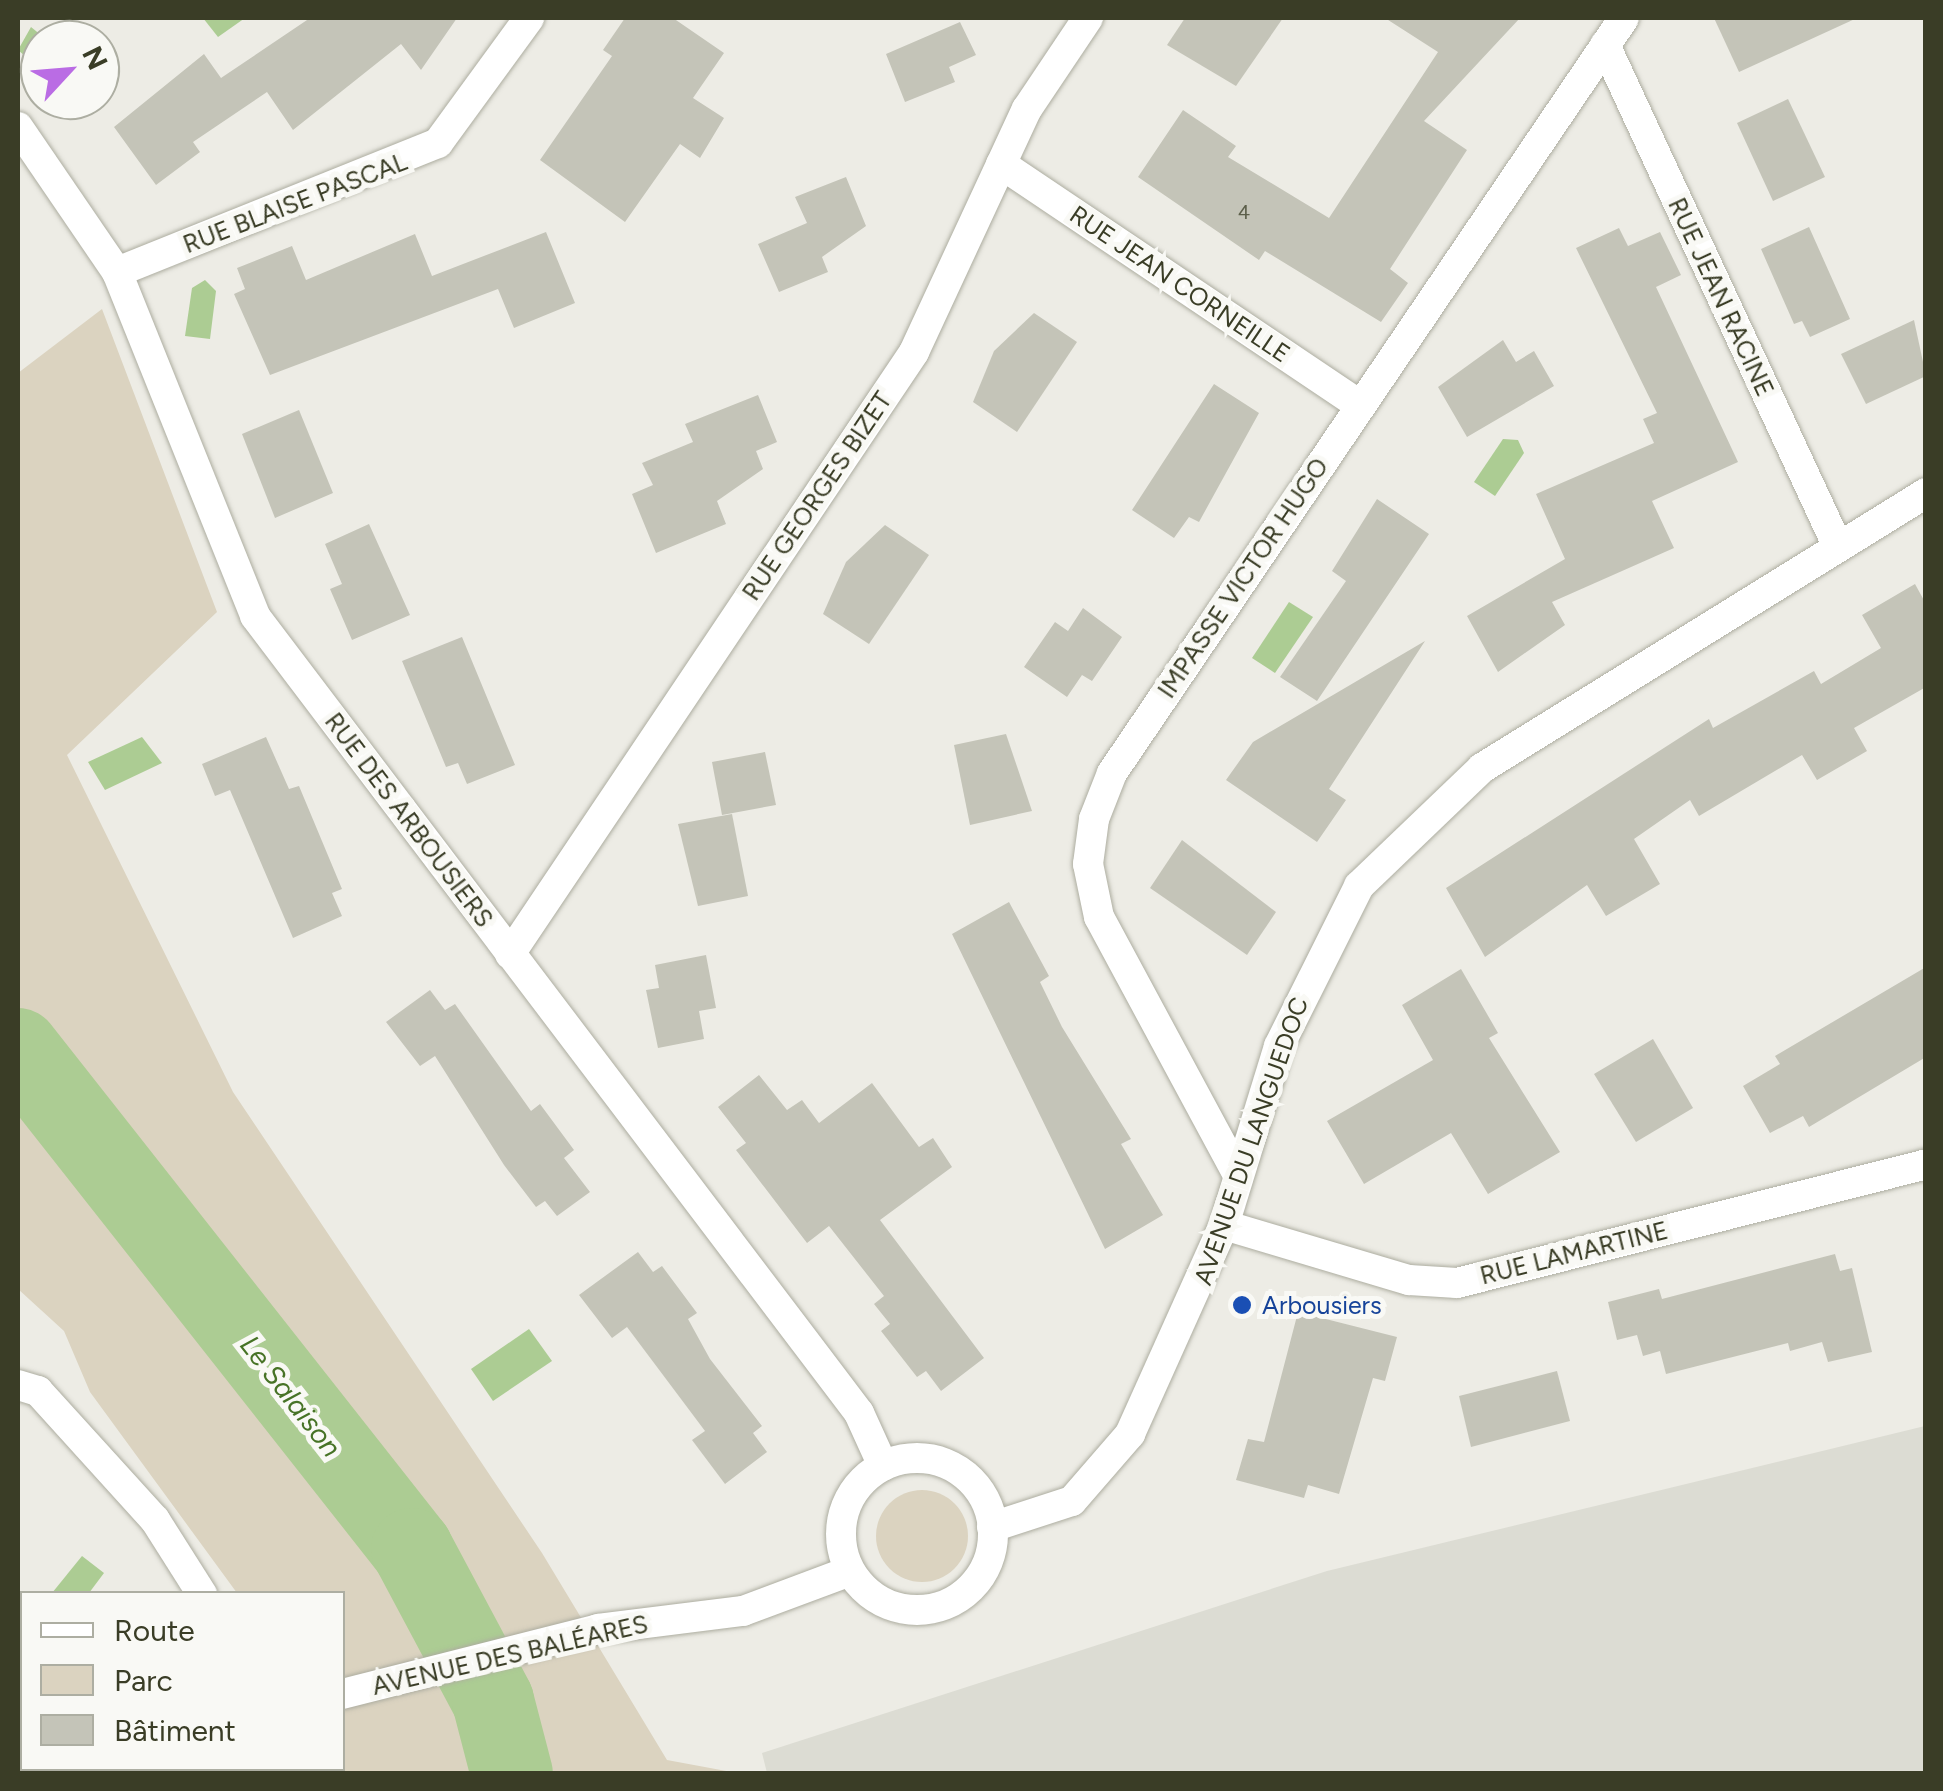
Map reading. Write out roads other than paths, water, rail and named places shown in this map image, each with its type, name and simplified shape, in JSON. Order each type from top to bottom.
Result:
[{"type":"street","name":"RUE BLAISE PASCAL","points":[[118,272],[438,143],[530,18]]},
{"type":"street","name":"RUE GEORGES BIZET","points":[[510,954],[914,352],[1001,164],[1088,18]]},
{"type":"street","name":"IMPASSE VICTOR HUGO","points":[[1238,1175],[1099,916],[1088,845],[1112,773],[1624,18]]},
{"type":"street","name":"RUE JEAN RACINE","points":[[1606,45],[1838,548]]},
{"type":"street","name":"RUE DES ARBOUSIERS","points":[[18,126],[118,272],[236,586],[859,1413],[882,1466]]},
{"type":"street","name":"RUE JEAN CORNEILLE","points":[[1001,164],[1360,404]]},
{"type":"street","name":"AVENUE DU LANGUEDOC","points":[[992,1527],[1072,1501],[1130,1434],[1224,1225],[1238,1175],[1315,962],[1359,886],[1415,824],[1553,720],[1926,493]]},
{"type":"street","name":"RUE LAMARTINE","points":[[1224,1225],[1408,1280],[1457,1283],[1926,1164]]},
{"type":"street","points":[[18,1385],[38,1391],[155,1520],[200,1591]]},
{"type":"street","points":[[882,1466],[949,1466],[982,1494],[992,1527],[984,1571],[946,1604],[895,1608],[850,1572],[846,1504],[882,1466]]},
{"type":"street","name":"AVENUE DES BALÉARES","points":[[349,1692],[598,1629],[742,1611],[850,1572]]},
{"type":"waterway","name":"Le Salaison","points":[[18,1049],[412,1549],[493,1701],[512,1774]]},
{"type":"place","name":"Arbousiers","points":[[1242,1305]]}]
